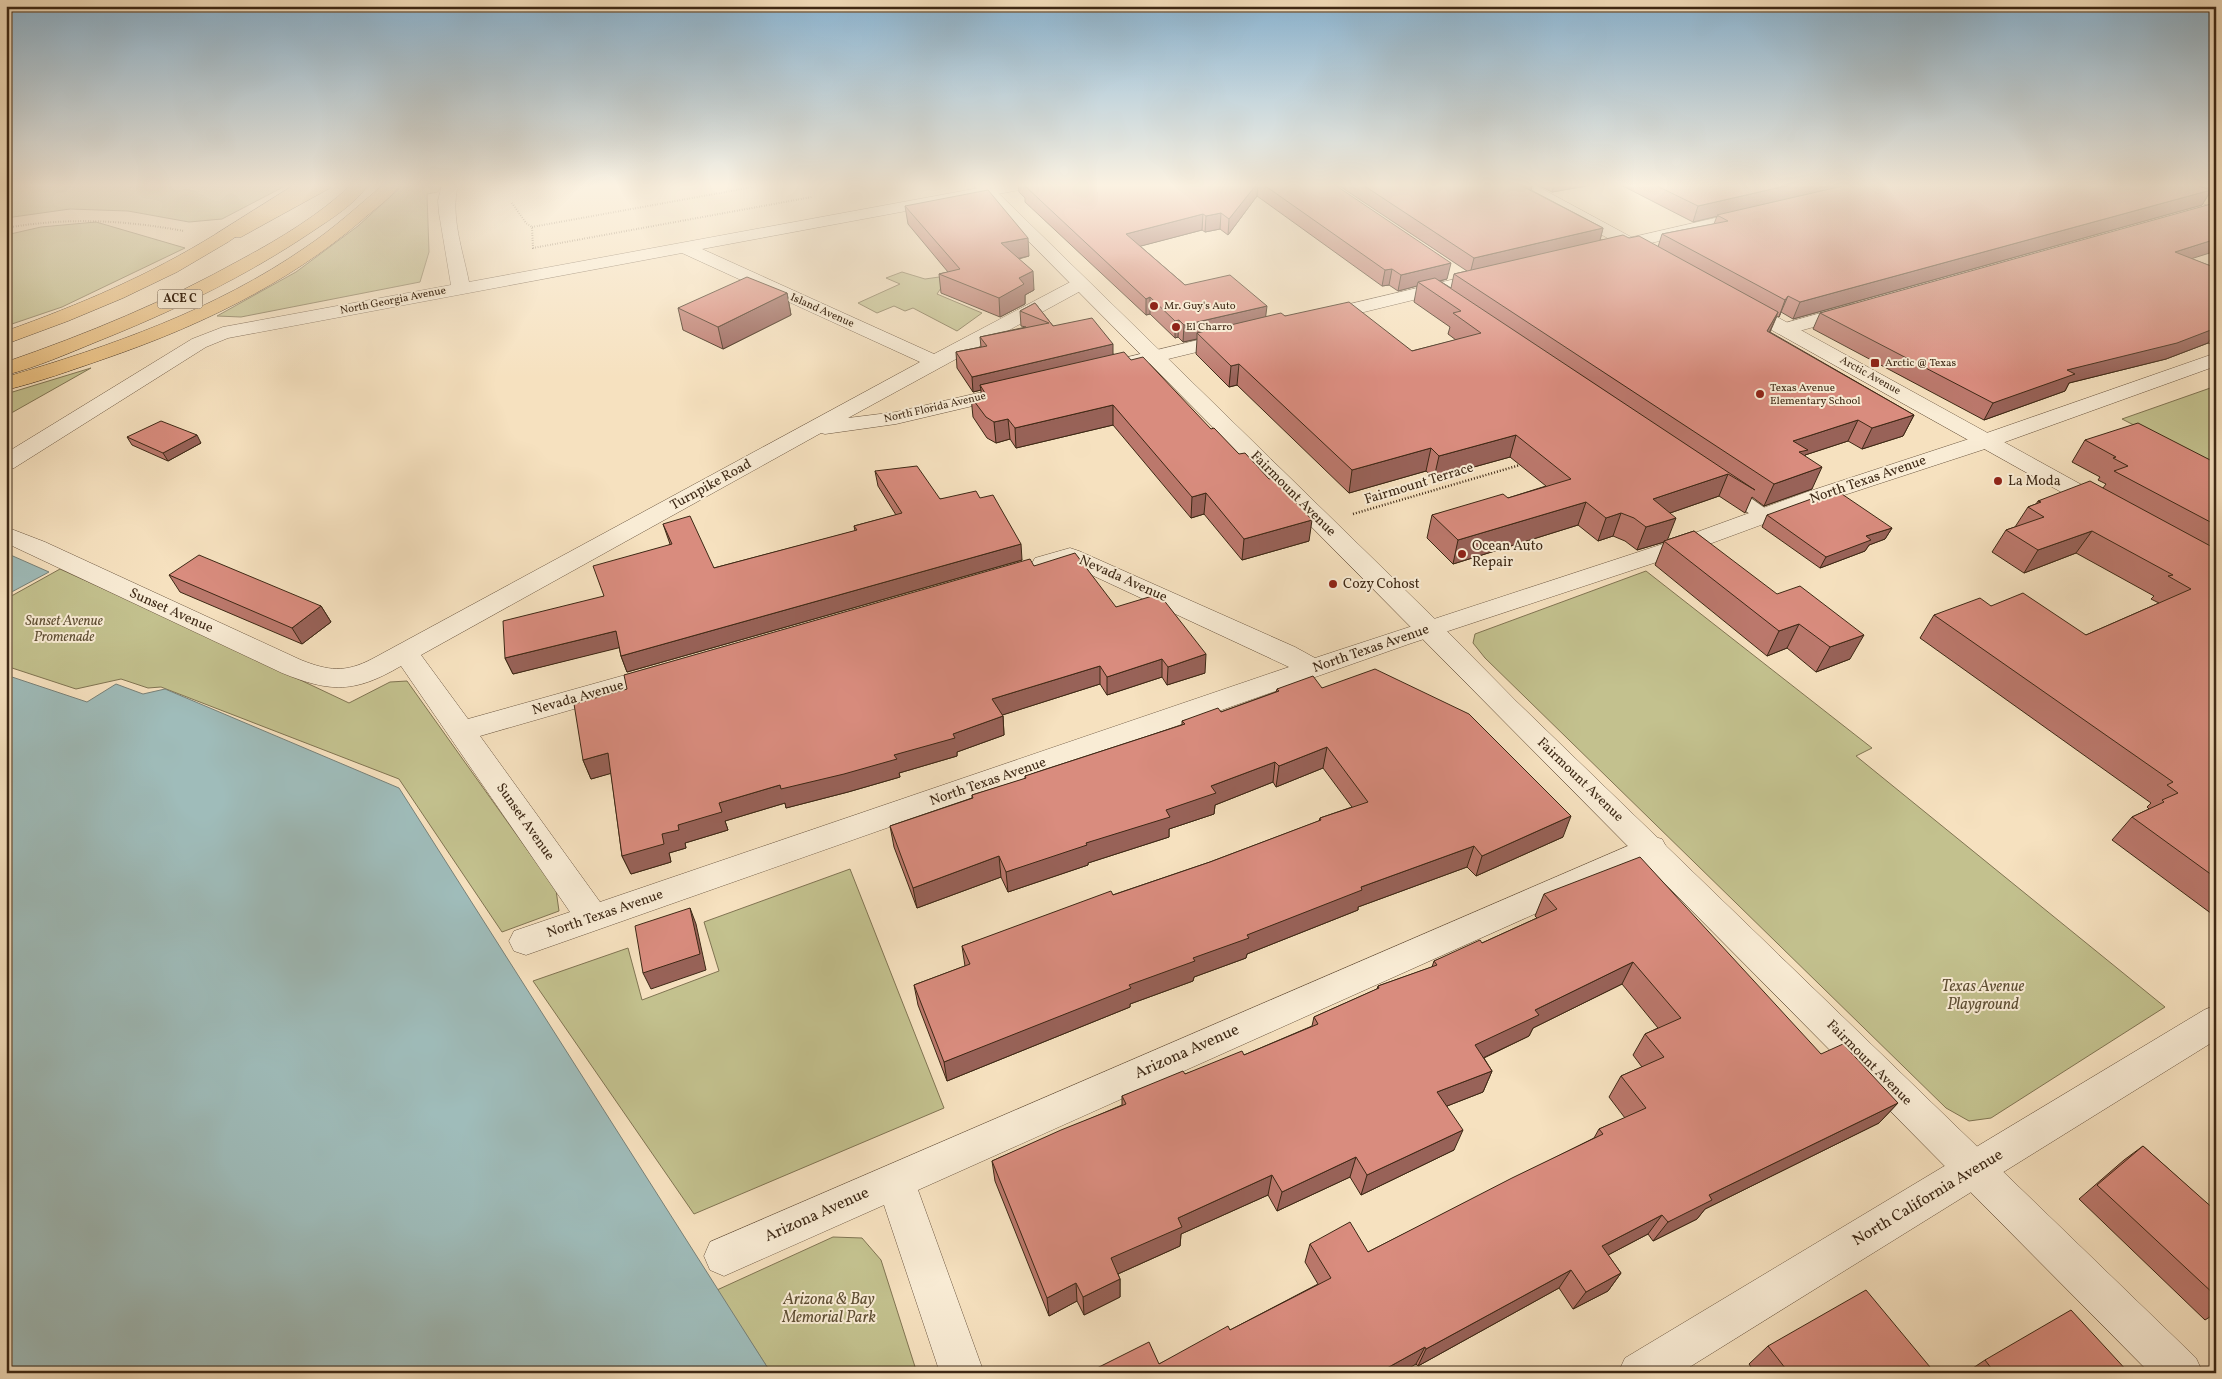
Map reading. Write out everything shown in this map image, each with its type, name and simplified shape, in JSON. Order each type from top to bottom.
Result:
[{"type":"main road","name":"ACE C","points":[[6,338],[106,298],[168,269],[204,249]]},
{"type":"main road","name":"ACE C","points":[[6,369],[120,326],[208,285],[272,249]]},
{"type":"main road","points":[[6,384],[121,346],[190,317],[246,291],[292,265],[315,249]]},
{"type":"street","points":[[453,249],[461,288]]},
{"type":"street","name":"North Georgia Avenue","points":[[6,463],[206,338],[232,330],[669,249]]},
{"type":"street","name":"Island Avenue","points":[[687,249],[935,362]]},
{"type":"street","name":"Fairmount Avenue","points":[[1045,249],[1324,523],[1506,708],[1651,848],[2181,1373]]},
{"type":"street","points":[[1591,252],[1602,249]]},
{"type":"street","points":[[1641,249],[1664,262]]},
{"type":"street","points":[[1450,270],[1467,282]]},
{"type":"street","points":[[1299,322],[1505,272]]},
{"type":"street","name":"Turnpike Road","points":[[339,679],[369,671],[405,652],[1080,284]]},
{"type":"street","name":"Arctic Avenue","points":[[1724,296],[2122,517]]},
{"type":"street","points":[[1785,329],[1871,305]]},
{"type":"street","points":[[1110,367],[1252,333]]},
{"type":"street","name":"North Texas Avenue","points":[[526,941],[1313,669],[1766,517],[1815,497],[1986,441],[2216,359]]},
{"type":"street","name":"North Florida Avenue","points":[[811,430],[896,418],[1023,388]]},
{"type":"street","name":"Sunset Avenue","points":[[6,534],[162,608],[302,669],[320,676],[339,679]]},
{"type":"street","name":"Nevada Avenue","points":[[1023,569],[1070,556],[1278,649],[1313,669]]},
{"type":"street","name":"Sunset Avenue","points":[[405,652],[593,918]]},
{"type":"street","name":"Nevada Avenue","points":[[462,731],[681,668]]},
{"type":"street","name":"Arizona Avenue","points":[[724,1256],[1651,848]]},
{"type":"street","name":"North California Avenue","points":[[1640,1373],[2216,1021]]},
{"type":"street","points":[[895,1181],[962,1373]]},
{"type":"lane","points":[[1432,290],[1449,301]]},
{"type":"lane","points":[[1718,483],[1766,517]]},
{"type":"path","name":"Fairmount Terrace","points":[[1324,523],[1520,465]]},
{"type":"green space","points":[[6,249],[182,249],[62,307],[6,326]]},
{"type":"green space","points":[[327,249],[429,249],[420,282],[241,317],[217,316],[296,272]]},
{"type":"green space","points":[[989,270],[941,288],[937,294],[982,313],[957,331],[913,308],[905,311],[894,306],[877,313],[858,303],[900,284],[886,278],[902,272],[925,279]]},
{"type":"green space","points":[[91,368],[6,416],[6,394]]},
{"type":"green space","points":[[2216,386],[2216,471],[2181,449],[2122,419]]},
{"type":"green space","name":"Sunset Avenue Promenade","points":[[60,569],[349,703],[390,682],[407,681],[556,890],[559,911],[502,932],[399,779],[161,687],[148,688],[121,679],[76,689],[6,666],[6,609],[8,607],[6,599]]},
{"type":"green space","name":"Texas Avenue Playground","points":[[1646,571],[1872,748],[1856,756],[2165,1007],[1991,1118],[1969,1121],[1946,1108],[1485,658],[1473,643],[1475,634]]},
{"type":"green space","points":[[850,869],[944,1108],[694,1214],[533,981],[628,948],[642,1000],[719,971],[704,922]]},
{"type":"green space","name":"Arizona & Bay Memorial Park","points":[[833,1237],[862,1238],[881,1260],[917,1373],[771,1373],[717,1290]]},
{"type":"water","points":[[6,553],[49,572],[6,595]]},
{"type":"water","points":[[6,675],[87,702],[116,684],[143,694],[165,689],[399,788],[771,1373],[6,1373]]},
{"type":"building","points":[[943,249],[1008,249],[1033,271],[1019,278],[1024,284],[999,298],[939,274],[960,269]]},
{"type":"building","points":[[1093,249],[1144,249],[1185,285],[1230,275],[1267,306],[1184,325],[1179,320],[1175,321],[1150,297],[1146,299]]},
{"type":"building","points":[[1356,249],[1431,249],[1451,263],[1401,275],[1392,269],[1385,270]]},
{"type":"building","points":[[1461,249],[1511,249],[1474,258]]},
{"type":"building","points":[[1561,249],[1663,249],[1778,312],[1767,331],[1914,415],[1872,428],[1858,420],[1793,441],[1808,450],[1799,452],[1822,467],[1774,484],[1454,274]]},
{"type":"building","points":[[1691,249],[1993,249],[1800,302],[1788,296],[1785,300]]},
{"type":"building","points":[[2048,249],[2183,249],[2175,252],[2216,268],[2216,328],[2177,343],[2067,370],[2075,374],[1993,403],[1820,313]]},
{"type":"building","points":[[747,277],[787,293],[718,327],[678,308]]},
{"type":"building","points":[[1435,278],[1755,490],[1728,474],[1653,499],[1676,518],[1646,527],[1634,518],[1621,513],[1606,518],[1586,502],[1458,540],[1432,515],[1503,494],[1508,498],[1571,479],[1516,435],[1439,456],[1431,448],[1352,470],[1239,364],[1231,366],[1197,333],[1281,313],[1285,316],[1349,302],[1412,351],[1481,333],[1453,313],[1461,311],[1418,282]]},
{"type":"building","points":[[1035,303],[1053,326],[1092,318],[1113,344],[972,377],[956,352],[987,346],[980,337],[1049,323],[1020,311]]},
{"type":"building","points":[[1124,352],[1131,360],[1143,357],[1211,429],[1214,428],[1239,454],[1245,453],[1269,479],[1273,478],[1312,520],[1244,539],[1206,493],[1192,497],[1113,405],[1015,428],[1008,419],[994,422],[986,417],[971,397],[985,393],[980,385]]},
{"type":"building","points":[[161,421],[197,435],[163,453],[127,437]]},
{"type":"building","points":[[2138,423],[2216,463],[2216,525],[2114,471],[2128,466],[2085,440]]},
{"type":"building","points":[[917,466],[940,499],[976,491],[980,498],[993,495],[1021,544],[621,656],[616,631],[505,658],[503,621],[604,596],[593,566],[672,544],[663,524],[690,516],[714,568],[857,530],[854,526],[902,513],[875,471]]},
{"type":"building","points":[[2090,481],[2216,549],[2216,878],[2132,817],[2164,802],[2162,800],[2178,793],[2167,785],[2173,782],[1934,615],[1980,598],[1991,606],[2023,593],[2086,635],[2191,589],[2168,576],[2173,575],[2092,531],[2038,550],[2006,530],[2044,517],[2028,507],[2041,502],[2038,501]]},
{"type":"building","points":[[1836,490],[1892,528],[1866,536],[1871,540],[1826,557],[1767,515]]},
{"type":"building","points":[[1694,531],[1777,594],[1800,586],[1864,635],[1830,647],[1799,624],[1779,631],[1664,541]]},
{"type":"building","points":[[1075,553],[1116,607],[1159,594],[1206,654],[1168,667],[1162,659],[1107,677],[1100,666],[992,699],[1003,716],[953,734],[955,738],[894,755],[897,759],[844,774],[781,789],[780,785],[719,803],[722,812],[678,825],[679,830],[662,834],[664,844],[622,856],[608,753],[583,760],[574,704],[627,689],[624,675],[1030,559],[1034,566]]},
{"type":"building","points":[[199,555],[321,606],[292,628],[169,575]]},
{"type":"building","points":[[1375,669],[1469,714],[1571,816],[1482,856],[1474,846],[1361,887],[1362,890],[1247,935],[1249,938],[1193,958],[1195,961],[1129,985],[1131,988],[944,1062],[914,985],[970,964],[962,946],[1111,891],[1113,895],[1210,862],[1321,820],[1320,818],[1368,802],[1327,747],[1279,766],[1275,762],[1211,786],[1216,793],[1166,810],[1170,817],[1086,843],[1087,845],[1006,872],[999,856],[913,888],[890,826],[973,798],[972,795],[1026,778],[1025,776],[1185,724],[1182,721],[1218,708],[1221,712],[1279,691],[1277,689],[1313,676],[1322,688]]},
{"type":"building","points":[[1640,857],[1821,1054],[1843,1044],[1898,1103],[1709,1195],[1712,1200],[1668,1222],[1662,1215],[1602,1246],[1621,1273],[1586,1292],[1571,1270],[1378,1373],[1087,1373],[1149,1342],[1159,1364],[1228,1326],[1230,1330],[1331,1278],[1310,1244],[1350,1222],[1368,1252],[1512,1178],[1603,1134],[1599,1129],[1646,1108],[1621,1076],[1664,1057],[1645,1034],[1681,1018],[1633,962],[1535,1010],[1539,1015],[1475,1045],[1492,1071],[1437,1092],[1463,1130],[1367,1175],[1356,1157],[1282,1192],[1272,1175],[1178,1218],[1182,1227],[1111,1258],[1120,1279],[1083,1297],[1076,1283],[1047,1298],[992,1161],[1061,1130],[1126,1104],[1122,1096],[1183,1071],[1185,1074],[1242,1051],[1244,1055],[1318,1024],[1314,1017],[1379,988],[1378,986],[1437,965],[1434,961],[1480,940],[1482,943],[1557,909],[1544,894]]},
{"type":"building","points":[[690,908],[700,954],[643,973],[635,926]]},
{"type":"building","points":[[2143,1146],[2216,1211],[2216,1296],[2097,1185]]},
{"type":"building","points":[[1866,1290],[1935,1373],[1789,1373],[1768,1346]]},
{"type":"building","points":[[2071,1310],[2129,1373],[1995,1373],[1985,1360]]},
{"type":"place","name":"Mr. Guy's Auto","points":[[1154,306]]},
{"type":"place","name":"El Charro","points":[[1176,327]]},
{"type":"place","name":"Arctic @ Texas","points":[[1875,363]]},
{"type":"place","name":"Texas Avenue Elementary School","points":[[1760,394]]},
{"type":"place","name":"La Moda","points":[[1998,481]]},
{"type":"place","name":"Ocean Auto Repair","points":[[1462,554]]},
{"type":"place","name":"Cozy Cohost","points":[[1333,584]]}]
